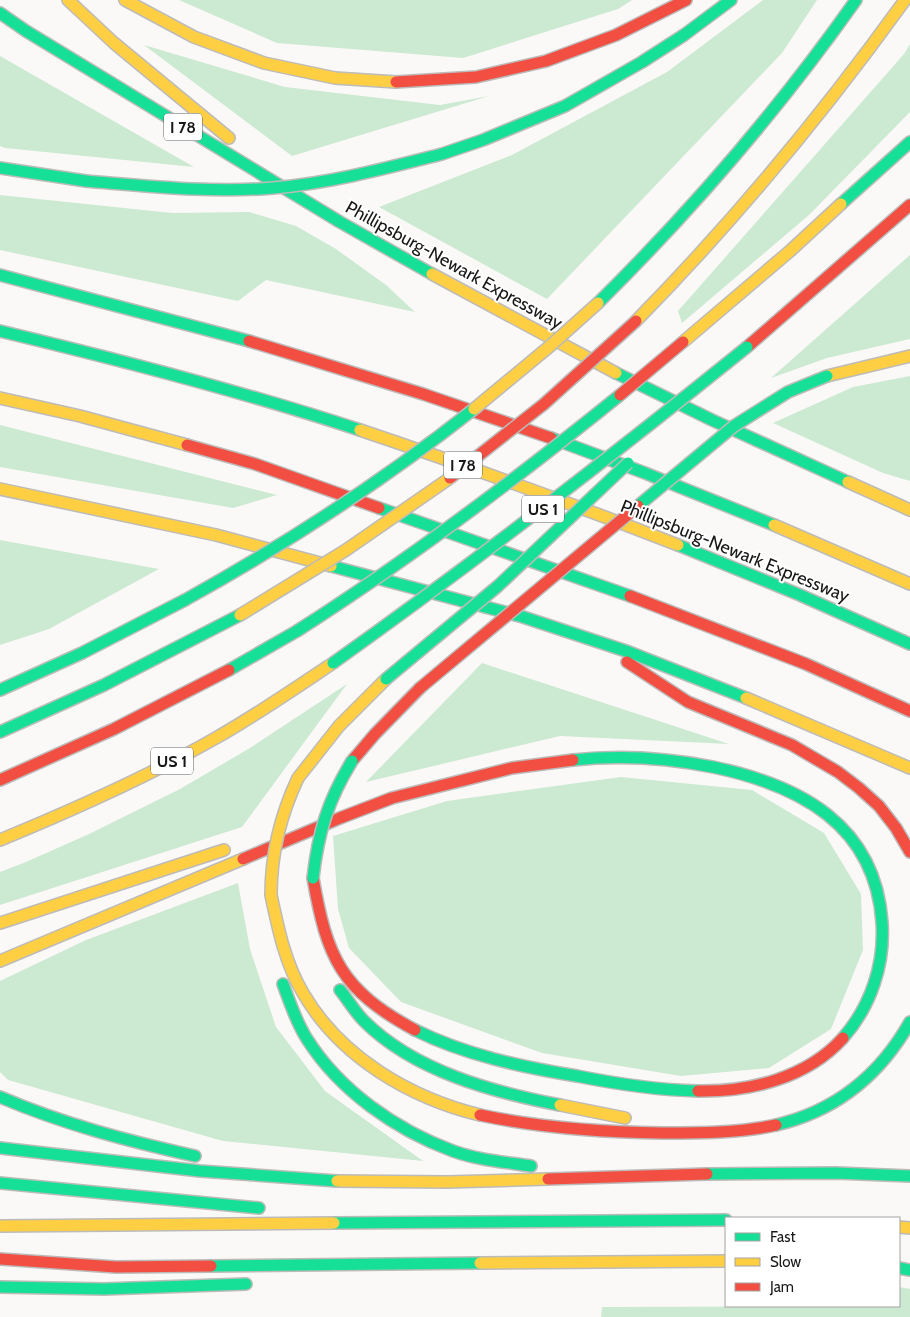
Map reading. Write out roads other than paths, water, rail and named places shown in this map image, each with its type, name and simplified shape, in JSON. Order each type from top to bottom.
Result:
[{"type":"highway","points":[[68,0],[141,66],[244,150],[340,222]]},
{"type":"highway","points":[[125,0],[187,35],[264,64],[339,79],[420,84],[499,74],[552,60],[619,35],[686,0]]},
{"type":"highway","points":[[0,168],[86,181],[204,189],[250,189],[348,176],[392,167],[442,154],[565,106],[642,62],[684,35],[730,0]]},
{"type":"highway","points":[[0,690],[82,653],[185,600],[285,543],[390,474],[497,392],[598,303],[686,214],[745,146],[796,82],[856,0]]},
{"type":"highway","points":[[0,732],[104,685],[240,615],[342,554],[451,478],[550,399],[685,272],[768,179],[831,101],[905,0]]},
{"type":"highway","name":"Phillipsburg-Newark Expressway","points":[[0,13],[26,31],[340,222],[470,296],[632,381],[788,456],[910,510]]},
{"type":"highway","points":[[0,20],[26,31]]},
{"type":"highway","points":[[0,780],[132,720],[225,672],[297,631],[384,574],[464,517],[580,429],[790,251],[910,142]]},
{"type":"highway","name":"US 1","points":[[0,840],[46,822],[130,783],[214,739],[333,663],[533,517],[638,436],[747,347],[910,205]]},
{"type":"highway","name":"Phillipsburg-Newark Expressway","points":[[0,275],[153,313],[262,343],[478,412],[682,488],[812,541],[910,584]]},
{"type":"highway","name":"Phillipsburg-Newark Expressway","points":[[0,331],[111,358],[386,439],[555,498],[687,548],[910,644]]},
{"type":"highway","points":[[662,429],[747,347]]},
{"type":"highway","points":[[633,1119],[550,1103],[468,1081],[424,1062],[386,1039],[369,1026],[356,1012],[344,997],[328,966],[318,932],[313,897],[317,844],[332,794],[352,761],[375,734],[420,688],[734,426],[788,392],[827,376],[910,356]]},
{"type":"highway","points":[[0,398],[99,421],[255,464],[629,595],[789,657],[910,711]]},
{"type":"highway","points":[[634,456],[578,512],[498,586],[386,679],[324,741],[298,778],[285,806],[276,835],[270,875],[272,926],[286,994],[294,1017],[319,1056],[355,1093],[373,1108],[414,1134],[475,1157],[497,1162],[562,1169],[667,1174]]},
{"type":"highway","points":[[0,489],[216,535],[514,614],[590,638],[748,697],[910,768]]},
{"type":"highway","points":[[22,667],[185,600]]},
{"type":"highway","points":[[590,638],[688,703],[782,741],[831,766],[876,802],[892,822],[910,852]]},
{"type":"highway","points":[[266,837],[468,777],[514,766],[587,758],[635,758],[684,762],[734,772],[774,783],[809,800],[843,829],[864,857],[872,875],[878,894],[883,933],[882,951],[873,987],[848,1033],[821,1058],[806,1067],[772,1081],[736,1089],[697,1090],[621,1084],[561,1074],[498,1059],[447,1043],[405,1024],[372,1002],[347,978],[330,948],[320,916],[313,878]]},
{"type":"highway","points":[[0,961],[381,802]]},
{"type":"highway","points":[[0,835],[46,822]]},
{"type":"highway","points":[[0,923],[238,846]]},
{"type":"highway","points":[[271,895],[277,928],[287,961],[304,998],[322,1022],[350,1049],[391,1080],[436,1102],[482,1117],[535,1126],[650,1133],[709,1132],[750,1129],[788,1123],[808,1116],[856,1087],[883,1063],[895,1048],[910,1022]]},
{"type":"highway","points":[[0,1097],[16,1105],[90,1130],[206,1159],[352,1181]]},
{"type":"highway","points":[[651,1121],[692,1126],[750,1129]]},
{"type":"highway","points":[[0,1148],[206,1172],[352,1181],[443,1182],[667,1174],[848,1172],[910,1176]]},
{"type":"highway","points":[[0,1183],[275,1210]]},
{"type":"highway","points":[[308,1212],[480,1222]]},
{"type":"highway","points":[[0,1226],[725,1220]]},
{"type":"highway","points":[[0,1258],[116,1267],[725,1261]]},
{"type":"highway","points":[[413,1275],[597,1263]]},
{"type":"highway","points":[[0,1287],[104,1289],[259,1284]]}]
